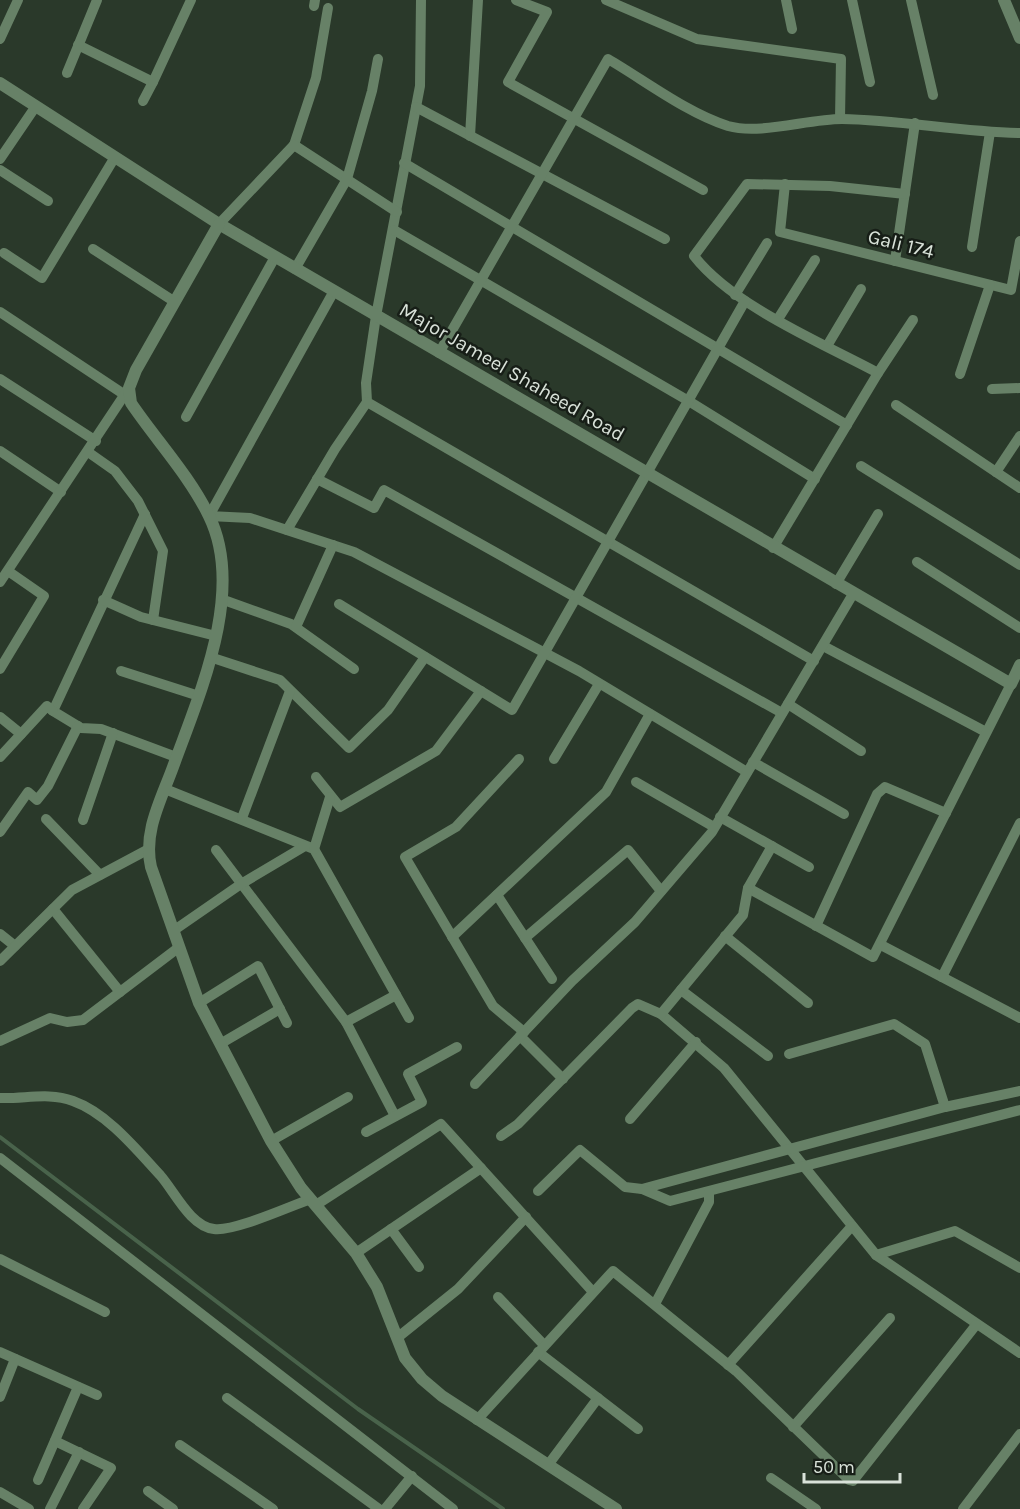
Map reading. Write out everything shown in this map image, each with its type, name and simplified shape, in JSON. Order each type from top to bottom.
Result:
[{"type":"street","points":[[0,39],[18,0]]},
{"type":"street","points":[[67,73],[97,0]]},
{"type":"street","points":[[143,100],[191,0]]},
{"type":"street","points":[[287,530],[367,402],[366,383],[376,316],[420,86],[421,0]]},
{"type":"street","points":[[470,136],[478,0]]},
{"type":"street","points":[[516,0],[547,12],[508,82],[703,190]]},
{"type":"street","points":[[606,0],[697,39],[841,59],[840,119]]},
{"type":"street","points":[[786,0],[792,29]]},
{"type":"street","points":[[852,0],[870,82]]},
{"type":"street","points":[[911,0],[933,95]]},
{"type":"street","points":[[1004,0],[1020,36]]},
{"type":"street","points":[[0,582],[96,441],[127,391],[136,370],[219,224],[294,145],[316,78],[328,8]]},
{"type":"street","points":[[78,45],[153,82]]},
{"type":"street","points":[[439,353],[608,59],[710,120],[731,127],[779,126],[840,119],[915,123],[990,132],[1020,133]]},
{"type":"street","points":[[296,269],[347,179],[372,91],[378,60]]},
{"type":"street","name":"Major Jameel Shaheed Road","points":[[0,83],[219,224],[648,472],[773,548],[1011,684]]},
{"type":"street","points":[[0,159],[36,106]]},
{"type":"street","points":[[416,107],[665,239]]},
{"type":"street","points":[[895,261],[915,123]]},
{"type":"street","points":[[972,247],[990,132]]},
{"type":"street","points":[[294,145],[397,212]]},
{"type":"street","points":[[4,253],[42,278],[115,157]]},
{"type":"street","points":[[404,163],[847,426]]},
{"type":"street","points":[[0,170],[48,201]]},
{"type":"street","points":[[878,374],[740,298],[709,276],[694,256],[747,184],[830,186],[904,194]]},
{"type":"street","name":"Gali 174","points":[[785,184],[780,232],[990,285],[1011,290],[1020,241]]},
{"type":"street","points":[[394,230],[687,400],[815,479]]},
{"type":"street","points":[[339,604],[512,710],[717,348],[767,243]]},
{"type":"street","points":[[93,249],[175,302]]},
{"type":"street","points":[[186,417],[275,257]]},
{"type":"street","points":[[778,319],[815,260]]},
{"type":"street","points":[[960,374],[990,285]]},
{"type":"street","points":[[827,346],[861,289]]},
{"type":"street","points":[[209,516],[334,291]]},
{"type":"street","points":[[0,312],[127,391],[131,403],[209,516],[217,538],[221,599],[213,658],[154,818],[147,849],[178,948],[199,1003],[220,1044],[271,1141],[314,1202],[357,1253],[377,1287],[405,1358],[422,1379],[477,1420],[615,1509]]},
{"type":"street","points":[[773,548],[913,320]]},
{"type":"street","points":[[0,379],[96,441]]},
{"type":"street","points":[[992,389],[1020,388]]},
{"type":"street","points":[[367,402],[814,661]]},
{"type":"street","points":[[896,405],[1020,488]]},
{"type":"street","points":[[996,472],[1020,436]]},
{"type":"street","points":[[0,451],[62,492]]},
{"type":"street","points":[[88,452],[115,471],[138,501],[163,551],[153,620]]},
{"type":"street","points":[[861,466],[1020,565]]},
{"type":"street","points":[[317,479],[374,508],[384,490],[861,751]]},
{"type":"street","points":[[53,711],[145,514]]},
{"type":"street","points":[[836,584],[878,514]]},
{"type":"street","points":[[209,516],[250,518],[354,552],[544,653],[747,772]]},
{"type":"street","points":[[296,627],[333,545]]},
{"type":"street","points":[[917,562],[1020,628]]},
{"type":"street","points":[[0,669],[44,596],[8,571]]},
{"type":"street","points":[[475,1084],[635,922],[717,822],[853,594]]},
{"type":"street","points":[[221,599],[296,627],[354,669]]},
{"type":"street","points":[[103,600],[153,620],[216,636]]},
{"type":"street","points":[[827,648],[986,732]]},
{"type":"street","points":[[213,658],[280,680],[349,748],[388,710],[425,657]]},
{"type":"street","points":[[748,888],[870,957],[875,955],[1020,665]]},
{"type":"street","points":[[122,671],[199,696]]},
{"type":"street","points":[[554,759],[599,684]]},
{"type":"street","points":[[242,818],[290,691]]},
{"type":"street","points":[[316,777],[340,807],[436,751],[481,691]]},
{"type":"street","points":[[0,757],[47,706],[78,726],[114,733],[176,757]]},
{"type":"street","points":[[452,937],[606,792],[650,714]]},
{"type":"street","points":[[0,717],[21,734]]},
{"type":"street","points":[[0,832],[28,792],[37,800],[48,786],[78,726]]},
{"type":"street","points":[[83,820],[114,733]]},
{"type":"street","points":[[519,759],[456,827],[405,857],[493,1006],[563,1079]]},
{"type":"street","points":[[753,762],[844,814]]},
{"type":"street","points":[[636,782],[772,846],[809,867]]},
{"type":"street","points":[[816,926],[877,794],[885,787],[946,813]]},
{"type":"street","points":[[165,789],[242,818],[309,848],[409,1018]]},
{"type":"street","points":[[173,931],[241,884],[309,848],[330,797]]},
{"type":"street","points":[[46,819],[100,875]]},
{"type":"street","points":[[942,977],[1020,823]]},
{"type":"street","points":[[661,1014],[743,915],[748,888],[772,846]]},
{"type":"street","points":[[0,962],[72,890],[147,849]]},
{"type":"street","points":[[216,850],[346,1022],[395,1116]]},
{"type":"street","points":[[525,938],[628,850],[661,891]]},
{"type":"street","points":[[497,895],[552,979]]},
{"type":"street","points":[[53,909],[120,992]]},
{"type":"street","points":[[0,934],[15,946]]},
{"type":"street","points":[[725,936],[808,1003]]},
{"type":"street","points":[[880,945],[1020,1018]]},
{"type":"street","points":[[0,1041],[50,1018],[67,1022],[83,1020],[178,948]]},
{"type":"street","points":[[199,1003],[258,966],[287,1023]]},
{"type":"street","points":[[681,990],[768,1056]]},
{"type":"street","points":[[346,1022],[396,995]]},
{"type":"street","points":[[501,1136],[518,1124],[638,1004],[661,1014],[724,1068],[876,1255],[1020,1353]]},
{"type":"street","points":[[220,1044],[280,1009]]},
{"type":"street","points":[[789,1054],[894,1024],[926,1044],[945,1107]]},
{"type":"street","points":[[630,1119],[696,1042]]},
{"type":"street","points":[[366,1132],[422,1102],[408,1074],[457,1047]]},
{"type":"street","points":[[642,1189],[945,1107],[1020,1091]]},
{"type":"street","points":[[0,1098],[40,1095],[60,1097],[87,1107],[142,1156],[196,1220],[212,1229],[230,1227],[314,1202],[441,1124],[593,1292]]},
{"type":"street","points":[[271,1141],[348,1097]]},
{"type":"street","points":[[538,1191],[580,1150],[625,1187],[642,1189],[670,1202],[802,1165],[1020,1110]]},
{"type":"street","points":[[0,1158],[412,1476],[450,1508]]},
{"type":"street","points":[[357,1253],[481,1168]]},
{"type":"street","points":[[683,1177],[688,1197]]},
{"type":"street","points":[[655,1304],[710,1202],[709,1192]]},
{"type":"street","points":[[397,1338],[458,1289],[526,1217]]},
{"type":"street","points":[[728,1365],[852,1226]]},
{"type":"street","points":[[392,1229],[419,1267]]},
{"type":"street","points":[[876,1255],[955,1231],[1020,1268]]},
{"type":"street","points":[[0,1259],[105,1312]]},
{"type":"street","points":[[477,1420],[613,1270],[728,1365],[849,1480],[853,1481],[976,1325]]},
{"type":"street","points":[[498,1298],[541,1348],[598,1398],[638,1429]]},
{"type":"street","points":[[793,1427],[890,1318]]},
{"type":"street","points":[[0,1352],[97,1395]]},
{"type":"street","points":[[0,1396],[15,1359]]},
{"type":"street","points":[[38,1480],[78,1387]]},
{"type":"street","points":[[227,1398],[379,1509]]},
{"type":"street","points":[[548,1465],[598,1398]]},
{"type":"street","points":[[963,1509],[1020,1434]]},
{"type":"street","points":[[55,1441],[111,1468],[83,1509]]},
{"type":"street","points":[[180,1445],[273,1509]]},
{"type":"street","points":[[50,1509],[79,1452]]},
{"type":"street","points":[[385,1509],[412,1476]]},
{"type":"street","points":[[771,1478],[816,1509]]},
{"type":"street","points":[[148,1491],[173,1509]]},
{"type":"street","points":[[0,1492],[29,1509]]},
{"type":"waterway","points":[[0,1137],[358,1409],[503,1509]]}]
